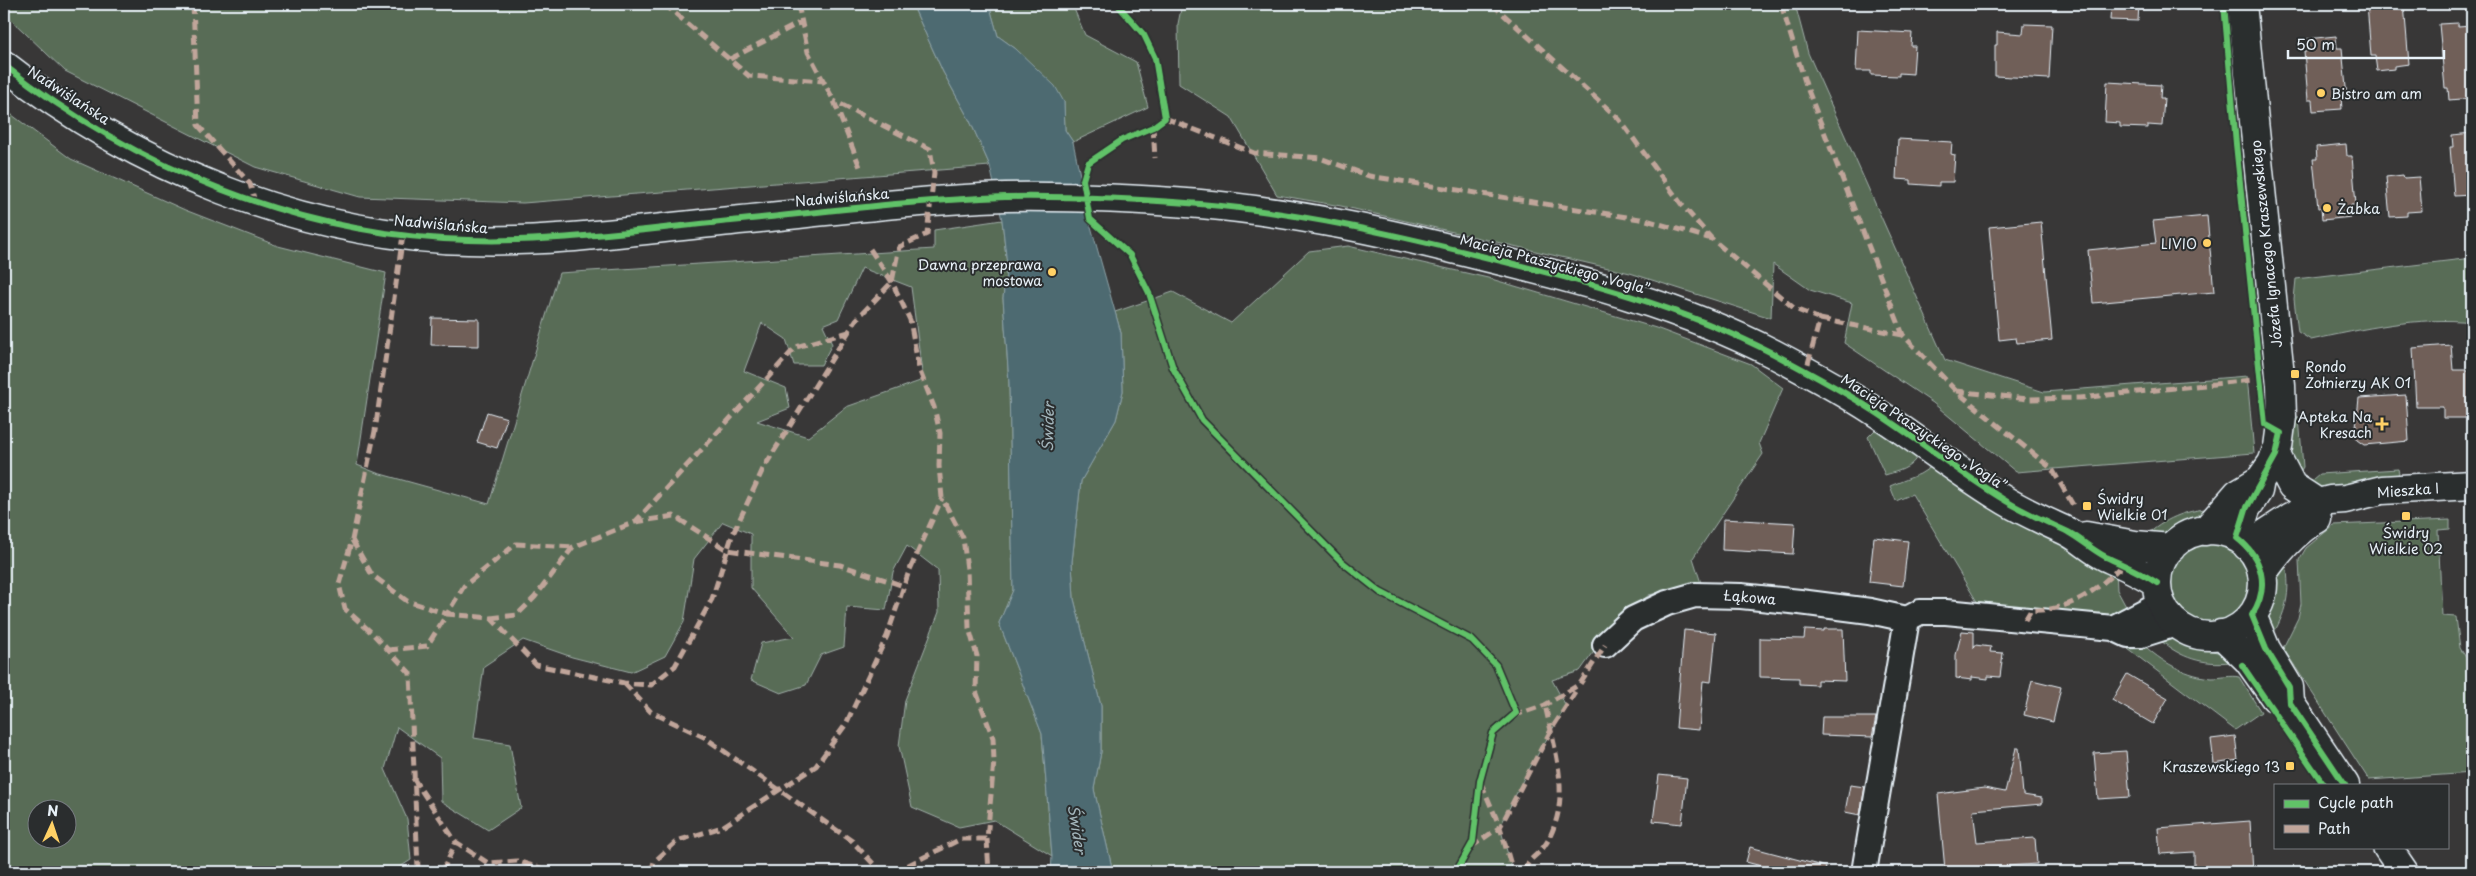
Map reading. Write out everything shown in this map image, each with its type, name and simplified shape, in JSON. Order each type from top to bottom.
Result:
[{"type":"street","name":"Józefa Ignacego Kraszewskiego","points":[[2242,4],[2281,385],[2281,434],[2276,455],[2260,480],[2258,491],[2246,509],[2242,542]]},
{"type":"street","name":"Nadwiślańska","points":[[4,65],[51,100],[105,134],[203,182],[255,202],[304,215],[403,235],[463,240],[532,240],[914,203],[1001,198],[1116,199]]},
{"type":"street","name":"Macieja Ptaszyckiego „Vogla”","points":[[1116,199],[1205,204],[1365,228],[1541,270],[1659,306],[1742,339],[1806,371],[1877,413],[2010,504],[2072,534],[2100,554],[2134,569],[2165,603]]},
{"type":"street","points":[[2276,455],[2292,486],[2318,503]]},
{"type":"street","name":"Józefa Ignacego Kraszewskiego","points":[[2205,531],[2238,493],[2249,484],[2260,480]]},
{"type":"street","name":"Mieszka I","points":[[2242,542],[2318,503],[2330,500],[2345,499],[2382,490],[2472,485]]},
{"type":"street","name":"Mieszka I","points":[[2262,574],[2279,552],[2301,530],[2345,499]]},
{"type":"street","points":[[2205,531],[2227,533],[2242,542],[2254,555],[2262,574],[2262,593],[2252,615],[2240,626],[2221,634],[2201,635],[2165,603],[2159,567],[2171,548],[2187,535],[2205,531]]},
{"type":"street","name":"Macieja Ptaszyckiego „Vogla”","points":[[2072,534],[2135,545],[2171,548]]},
{"type":"street","name":"Łąkowa","points":[[1605,644],[1633,619],[1667,603],[1695,596],[1741,596],[1800,602],[1870,610],[1907,619]]},
{"type":"street","points":[[1864,872],[1907,619],[1928,610],[2114,628],[2165,603]]},
{"type":"street","points":[[2252,615],[2266,649],[2289,687],[2290,703],[2344,784]]},
{"type":"street","points":[[2221,634],[2248,660],[2275,698],[2290,703]]},
{"type":"street","points":[[2388,848],[2404,872]]},
{"type":"green space","points":[[4,4],[912,4],[943,72],[970,121],[990,166],[523,203],[360,197],[255,167],[65,71],[4,13]]},
{"type":"green space","points":[[989,4],[1072,4],[1085,35],[1136,62],[1148,107],[1073,142],[1065,130],[1064,102],[1016,49],[998,36]]},
{"type":"green space","points":[[1182,4],[1795,4],[1808,53],[1945,360],[2044,392],[2247,376],[2254,453],[2016,472],[1933,403],[1844,343],[1852,303],[1810,290],[1773,264],[1771,318],[1630,273],[1341,206],[1277,195],[1231,117],[1179,84],[1178,24]]},
{"type":"green space","points":[[4,109],[71,159],[185,210],[278,246],[386,273],[357,465],[377,473],[489,504],[559,273],[934,249],[934,230],[1002,220],[1007,265],[1003,298],[1009,383],[1013,590],[999,623],[1042,734],[1052,856],[994,820],[959,827],[912,807],[899,746],[905,700],[939,612],[938,570],[907,546],[893,572],[886,610],[847,607],[844,647],[821,655],[806,685],[781,693],[751,680],[761,643],[794,637],[751,588],[751,534],[723,522],[694,559],[684,622],[665,656],[631,672],[572,657],[523,640],[484,666],[474,738],[510,744],[521,808],[488,830],[441,801],[440,758],[397,727],[385,769],[407,819],[411,860],[392,872],[4,872]],"holes":[[[862,268],[911,287],[923,380],[846,407],[808,437],[757,421],[790,408],[786,388],[744,371],[762,323],[786,339],[794,365],[821,365],[832,344],[823,325],[838,319]]]},
{"type":"green space","points":[[1348,246],[1488,278],[1656,328],[1751,364],[1783,388],[1759,443],[1763,454],[1693,558],[1701,583],[1649,595],[1614,624],[1580,671],[1552,680],[1566,706],[1524,778],[1500,827],[1513,872],[1113,872],[1094,789],[1101,752],[1101,706],[1074,599],[1072,562],[1081,481],[1116,420],[1123,391],[1121,333],[1115,312],[1173,292],[1231,323],[1309,251]]},
{"type":"green space","points":[[2472,258],[2472,322],[2411,322],[2311,340],[2298,332],[2294,299],[2296,279]]},
{"type":"green space","points":[[2299,417],[2303,467],[2300,472],[2289,458],[2293,421]]},
{"type":"green space","points":[[1877,428],[1917,457],[1914,461],[1903,469],[1885,475],[1868,437]]},
{"type":"green space","points":[[1931,467],[2015,523],[2116,568],[2117,590],[2129,612],[2117,616],[2100,617],[2033,612],[1979,605],[1912,494],[1896,501],[1890,486],[1920,474]]},
{"type":"green space","points":[[2398,469],[2399,473],[2396,477],[2324,491],[2306,485],[2319,474]]},
{"type":"green space","points":[[2215,508],[2200,522],[2180,528],[2168,536],[2148,534],[2171,518],[2196,510]]},
{"type":"green space","points":[[2450,520],[2450,529],[2438,530],[2442,616],[2456,617],[2460,648],[2472,667],[2472,773],[2369,780],[2283,648],[2298,618],[2301,604],[2299,560],[2306,548],[2334,525]]},
{"type":"green space","points":[[2210,543],[2226,546],[2240,555],[2249,569],[2252,585],[2249,601],[2240,615],[2226,624],[2210,627],[2194,624],[2180,615],[2171,601],[2168,585],[2171,569],[2180,555],[2194,546]]},
{"type":"green space","points":[[2285,559],[2288,579],[2287,598],[2282,616],[2273,634],[2267,619],[2277,573]]},
{"type":"green space","points":[[2175,639],[2187,646],[2222,653],[2231,662],[2221,663],[2193,659],[2184,656],[2160,640]]},
{"type":"green space","points":[[2147,648],[2169,664],[2194,675],[2212,678],[2239,677],[2261,712],[2235,730],[2128,649]]},
{"type":"water","name":"Świder","points":[[912,4],[989,4],[998,36],[1016,49],[1055,86],[1064,102],[1065,130],[1073,142],[1090,223],[1121,333],[1123,391],[1116,420],[1081,481],[1072,562],[1074,599],[1101,706],[1101,752],[1094,789],[1113,872],[1051,872],[1052,856],[1042,734],[999,623],[1013,590],[1009,383],[1003,298],[1007,265],[1002,220],[990,166],[970,121],[943,72]]},
{"type":"building","points":[[2111,4],[2139,4],[2138,21],[2110,20]]},
{"type":"building","points":[[2367,4],[2404,4],[2409,64],[2394,66],[2394,69],[2377,71],[2375,56],[2371,56]]},
{"type":"building","points":[[2458,23],[2458,26],[2472,25],[2472,98],[2449,100],[2448,88],[2445,88],[2439,24]]},
{"type":"building","points":[[2024,24],[2052,25],[2049,79],[1995,76],[1997,32],[2023,34]]},
{"type":"building","points":[[1858,30],[1912,33],[1911,46],[1915,46],[1913,74],[1899,73],[1899,76],[1871,75],[1871,71],[1856,71]]},
{"type":"building","points":[[2336,36],[2337,48],[2342,48],[2347,97],[2341,97],[2342,109],[2313,111],[2312,100],[2308,100],[2304,51],[2307,51],[2306,39]]},
{"type":"building","points":[[2107,82],[2161,85],[2160,98],[2164,98],[2162,126],[2148,125],[2148,128],[2120,127],[2120,123],[2105,122]]},
{"type":"building","points":[[2472,133],[2472,195],[2454,196],[2450,147],[2453,147],[2452,135]]},
{"type":"building","points":[[1898,139],[1952,142],[1951,154],[1955,155],[1953,182],[1939,182],[1939,186],[1911,184],[1911,180],[1896,179]]},
{"type":"building","points":[[2346,144],[2347,156],[2352,156],[2356,205],[2351,205],[2352,217],[2322,220],[2321,208],[2318,208],[2313,159],[2317,159],[2316,147]]},
{"type":"building","points":[[2403,175],[2404,178],[2419,177],[2422,211],[2407,212],[2407,216],[2390,217],[2386,177]]},
{"type":"building","points":[[2207,216],[2214,292],[2093,303],[2088,250],[2156,243],[2153,221]]},
{"type":"building","points":[[2041,222],[2052,340],[2017,343],[2016,338],[1999,340],[1989,227]]},
{"type":"building","points":[[432,318],[479,319],[479,346],[431,345]]},
{"type":"building","points":[[2451,345],[2453,370],[2472,370],[2472,418],[2443,418],[2443,407],[2416,407],[2413,348]]},
{"type":"building","points":[[2406,395],[2409,441],[2364,445],[2357,440],[2355,436],[2359,398]]},
{"type":"building","points":[[487,412],[507,418],[497,448],[477,442]]},
{"type":"building","points":[[1723,519],[1795,523],[1793,554],[1722,550]]},
{"type":"building","points":[[1874,537],[1908,541],[1903,586],[1869,582]]},
{"type":"building","points":[[1824,629],[1843,629],[1845,681],[1817,680],[1817,685],[1799,684],[1799,678],[1760,677],[1760,638],[1804,639],[1805,630],[1824,631]]},
{"type":"building","points":[[1684,630],[1716,633],[1711,682],[1703,681],[1699,730],[1676,728]]},
{"type":"building","points":[[1962,631],[1974,632],[1974,648],[1975,645],[1991,647],[1990,652],[2003,653],[2000,677],[1988,676],[1988,679],[1972,677],[1972,680],[1956,678],[1956,655]]},
{"type":"building","points":[[2127,674],[2168,698],[2153,724],[2112,700]]},
{"type":"building","points":[[2032,680],[2061,687],[2053,722],[2024,715]]},
{"type":"building","points":[[1822,717],[1876,717],[1872,737],[1821,735]]},
{"type":"building","points":[[2235,736],[2238,760],[2214,764],[2211,739]]},
{"type":"building","points":[[2016,748],[2019,748],[2023,795],[2042,798],[2042,804],[1973,810],[1977,842],[2035,838],[2037,864],[1945,870],[1938,794],[1984,788],[2005,792]]},
{"type":"building","points":[[2126,751],[2130,797],[2098,799],[2094,753]]},
{"type":"building","points":[[1659,775],[1687,778],[1682,824],[1653,821]]},
{"type":"building","points":[[1850,785],[1865,787],[1860,815],[1845,812]]},
{"type":"building","points":[[2250,821],[2253,872],[2194,872],[2194,852],[2160,854],[2158,828]]},
{"type":"building","points":[[1750,847],[1826,867],[1825,872],[1784,872],[1746,862]]},
{"type":"marked path","points":[[193,4],[198,125],[250,184],[255,202]]},
{"type":"marked path","points":[[664,4],[749,76],[824,81]]},
{"type":"marked path","points":[[798,4],[808,52],[834,101],[860,167]]},
{"type":"marked path","points":[[1492,4],[1619,119],[1682,205],[1711,238]]},
{"type":"marked path","points":[[1781,4],[1806,85],[1903,335],[1956,391],[2052,469],[2073,505]]},
{"type":"marked path","points":[[730,59],[801,22]]},
{"type":"marked path","points":[[388,650],[427,646],[447,614],[491,618],[536,665],[624,683],[651,685],[675,666],[712,599],[732,536],[763,469],[856,320],[892,282],[899,247],[927,234],[934,173],[930,149],[834,101]]},
{"type":"marked path","points":[[1165,118],[1254,153],[1320,158],[1369,176],[1646,220],[1712,239],[1795,309],[1820,319],[1806,371]]},
{"type":"marked path","points":[[1153,127],[1155,158]]},
{"type":"marked path","points":[[403,235],[375,431],[352,540],[339,584],[345,609],[372,633],[410,673],[418,869],[414,872]]},
{"type":"marked path","points":[[870,249],[892,282],[910,320],[919,369],[934,407],[940,433],[939,466],[942,498],[963,538],[967,569],[969,628],[977,656],[976,691],[993,738],[994,761],[987,839],[989,872]]},
{"type":"marked path","points":[[1820,319],[1903,335]]},
{"type":"marked path","points":[[491,618],[517,615],[535,597],[573,547],[635,522],[796,347],[849,332]]},
{"type":"marked path","points":[[1956,391],[2028,399],[2080,398],[2252,380]]},
{"type":"marked path","points":[[651,872],[654,862],[677,841],[722,827],[816,766],[846,724],[887,636],[908,574],[942,498]]},
{"type":"marked path","points":[[635,522],[674,516],[727,550],[840,565],[904,586]]},
{"type":"marked path","points":[[352,540],[372,575],[407,601],[447,614],[464,586],[516,544],[573,547]]},
{"type":"marked path","points":[[2025,620],[2031,610],[2044,610],[2068,604],[2089,593],[2118,569],[2126,571]]},
{"type":"marked path","points":[[1513,716],[1545,705],[1580,684],[1605,645]]},
{"type":"marked path","points":[[624,683],[651,712],[704,737],[852,841],[881,872]]},
{"type":"marked path","points":[[1471,847],[1500,827],[1551,730],[1578,688]]},
{"type":"marked path","points":[[1524,872],[1528,863],[1548,840],[1559,809],[1560,779],[1558,764],[1545,705]]},
{"type":"marked path","points":[[413,778],[456,842],[488,863],[517,861],[553,872]]},
{"type":"marked path","points":[[1481,783],[1500,827],[1513,872]]},
{"type":"marked path","points":[[894,872],[961,839],[987,839]]},
{"type":"marked path","points":[[442,872],[456,842]]},
{"type":"cycle path","points":[[1117,4],[1144,35],[1155,58],[1165,118],[1153,127],[1122,140],[1088,163],[1083,180],[1090,219],[1130,255],[1149,293],[1173,368],[1202,420],[1341,561],[1380,592],[1472,640],[1496,665],[1516,713],[1493,733],[1480,781],[1473,842],[1456,872]]},
{"type":"cycle path","points":[[2224,4],[2236,144],[2265,424],[2281,433],[2276,455],[2246,509],[2237,538],[2253,555],[2261,574],[2261,594],[2252,615],[2266,649],[2289,687],[2290,703],[2344,784]]},
{"type":"cycle path","points":[[4,65],[55,102],[108,135],[164,165],[222,190],[282,210],[343,225],[405,236],[468,240],[534,239],[600,235],[902,204],[1005,197],[1054,197],[1200,204],[1271,212],[1342,224],[1446,247],[1631,296],[1704,322],[1739,337],[1774,354],[1862,403],[2006,501],[2068,532],[2101,554],[2157,583]]},
{"type":"cycle path","points":[[2242,665],[2323,784]]},
{"type":"place","name":"Bistro am am","points":[[2321,93]]},
{"type":"place","name":"Żabka","points":[[2327,208]]},
{"type":"place","name":"LIVIO","points":[[2207,243]]},
{"type":"place","name":"Dawna przeprawa mostowa","points":[[1052,272]]},
{"type":"place","name":"Rondo Żołnierzy AK 01","points":[[2295,374]]},
{"type":"place","name":"Apteka Na Kresach","points":[[2382,424]]},
{"type":"place","name":"Świdry Wielkie 01","points":[[2087,506]]},
{"type":"place","name":"Świdry Wielkie 02","points":[[2406,516]]},
{"type":"place","name":"Kraszewskiego 13","points":[[2290,766]]}]
